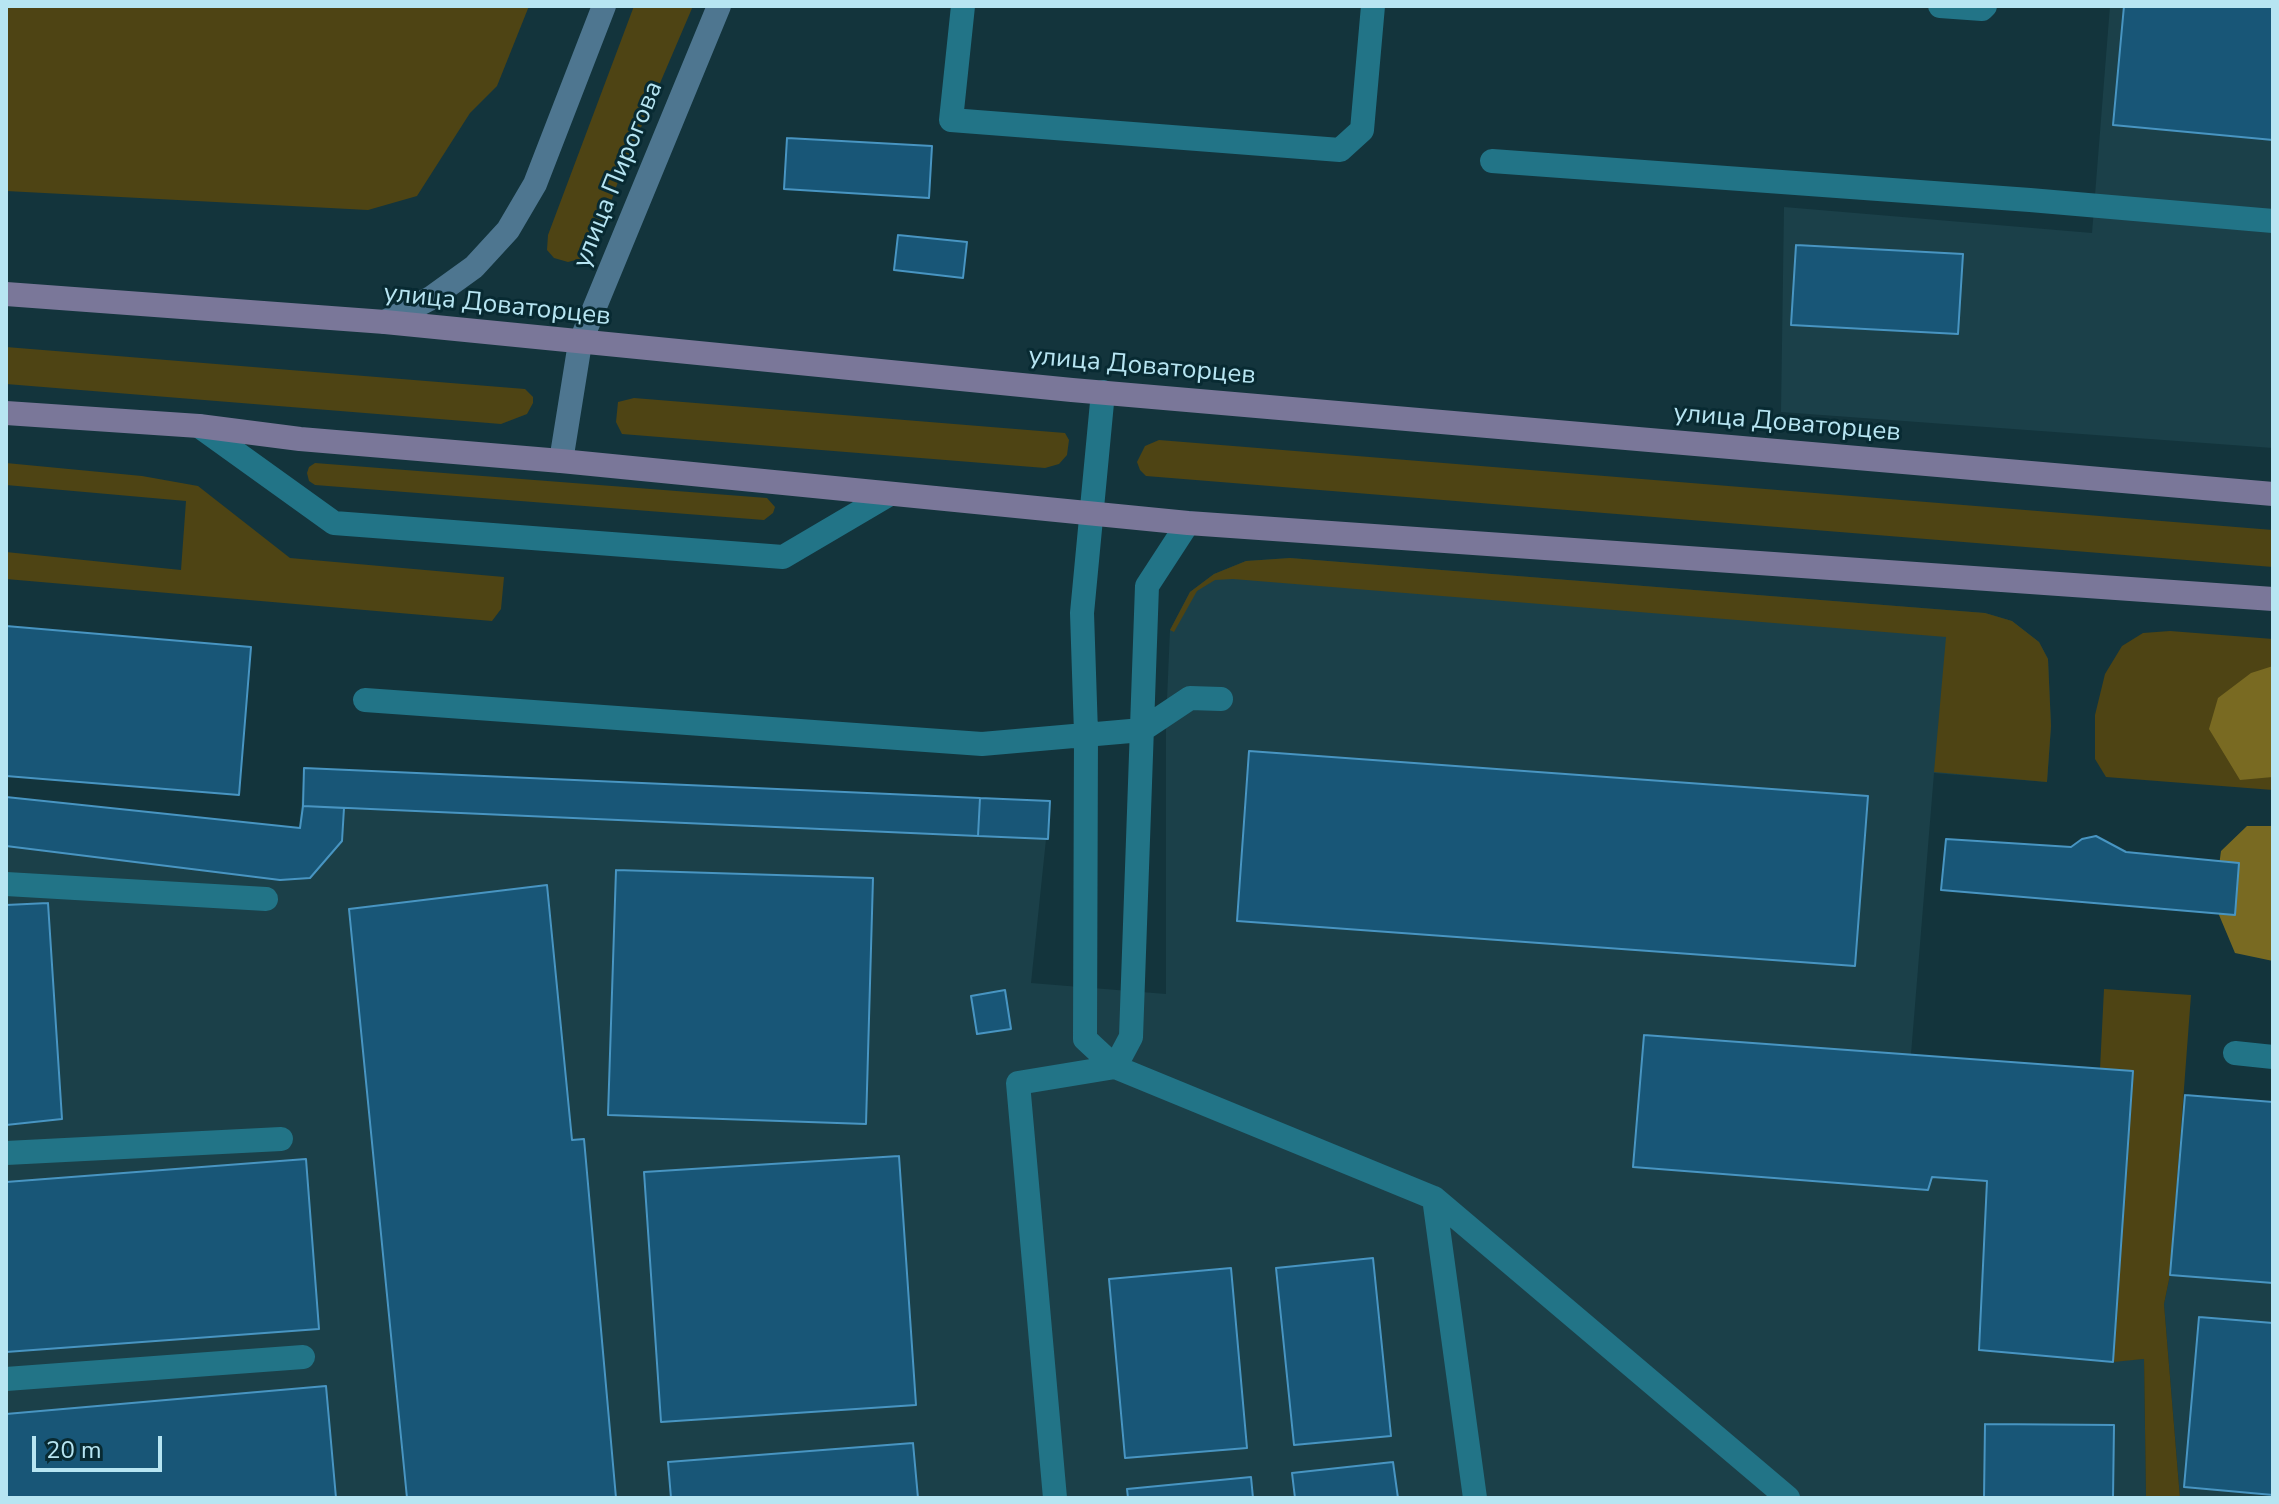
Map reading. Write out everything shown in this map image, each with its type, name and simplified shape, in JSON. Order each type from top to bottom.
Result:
[{"type":"main road","points":[[385,322],[431,298],[474,267],[508,230],[535,184],[604,6]]},
{"type":"main road","name":"улица Пирогова","points":[[561,461],[580,343],[719,6]]},
{"type":"main road","name":"улица Доваторцев","points":[[6,294],[385,322],[1103,392],[2273,494]]},
{"type":"main road","points":[[6,413],[199,426],[300,439],[561,461],[1188,523],[2273,599]]},
{"type":"lane","points":[[963,6],[951,120],[1340,150],[1362,130],[1373,6]]},
{"type":"lane","points":[[1940,6],[1982,9],[1985,6]]},
{"type":"lane","points":[[1492,161],[2273,221]]},
{"type":"lane","points":[[1103,392],[1082,613],[1086,733],[1085,1039],[1115,1067],[1434,1198],[1788,1498]]},
{"type":"lane","points":[[199,426],[334,523],[783,557],[890,494]]},
{"type":"lane","points":[[1115,1067],[1131,1037],[1147,586],[1188,523]]},
{"type":"lane","points":[[365,700],[982,744],[1142,730],[1190,698],[1221,699]]},
{"type":"lane","points":[[6,884],[266,899]]},
{"type":"lane","points":[[2235,1053],[2273,1057]]},
{"type":"lane","points":[[1055,1498],[1018,1083],[1115,1067]]},
{"type":"lane","points":[[6,1153],[281,1139]]},
{"type":"lane","points":[[1434,1198],[1475,1498]]},
{"type":"lane","points":[[6,1379],[303,1357]]},
{"type":"shaded area","points":[[6,6],[529,6],[497,86],[470,113],[417,196],[368,210],[6,191]]},
{"type":"shaded area","points":[[634,6],[693,6],[619,179],[595,247],[587,257],[568,262],[554,258],[547,250],[548,235]]},
{"type":"shaded area","points":[[2110,6],[2273,6],[2273,448],[1781,412],[1784,207],[2092,233]]},
{"type":"shaded area","points":[[6,347],[525,389],[533,397],[533,403],[527,414],[501,424],[6,384]]},
{"type":"shaded area","points":[[634,398],[1065,433],[1069,440],[1067,455],[1059,464],[1045,468],[622,434],[616,422],[618,402]]},
{"type":"shaded area","points":[[1159,440],[2273,530],[2273,567],[1146,476],[1137,462],[1145,446]]},
{"type":"shaded area","points":[[6,463],[142,476],[198,486],[290,558],[504,577],[501,609],[492,621],[6,579],[6,552],[181,570],[186,501],[6,485]]},
{"type":"shaded area","points":[[315,463],[767,498],[775,507],[764,520],[315,485],[309,481],[307,473]]},
{"type":"shaded area","points":[[1290,558],[1985,613],[2012,621],[2039,642],[2048,659],[2051,726],[2047,782],[1934,773],[1911,1054],[2113,1361],[2144,1359],[2146,1498],[6,1498],[6,797],[299,828],[304,768],[1050,801],[1031,983],[1166,994],[1166,723],[1170,630],[1190,592],[1214,574],[1246,561]]},
{"type":"shaded area","points":[[1290,558],[1985,613],[2012,621],[2039,642],[2048,659],[2051,726],[2047,782],[1934,772],[1946,637],[1233,579],[1215,580],[1197,591],[1174,632],[1170,630],[1190,592],[1214,574],[1246,561]]},
{"type":"shaded area","points":[[2170,631],[2273,639],[2273,790],[2106,777],[2095,759],[2095,715],[2105,674],[2122,646],[2143,633]]},
{"type":"shaded area","points":[[2273,666],[2273,777],[2240,780],[2209,729],[2218,698],[2251,673]]},
{"type":"shaded area","points":[[2247,826],[2273,826],[2273,961],[2235,953],[2214,903],[2221,851]]},
{"type":"shaded area","points":[[2104,989],[2191,995],[2170,1275],[2164,1304],[2180,1498],[2146,1498],[2144,1359],[2113,1362],[2100,1069]]},
{"type":"shaded area","points":[[2185,1095],[2273,1102],[2273,1498],[2180,1498],[2164,1304],[2170,1275]]},
{"type":"building","points":[[2124,6],[2273,6],[2273,140],[2113,125]]},
{"type":"building","points":[[787,138],[932,146],[929,198],[784,189]]},
{"type":"building","points":[[898,235],[967,242],[963,278],[894,270]]},
{"type":"building","points":[[1796,245],[1963,254],[1958,334],[1791,325]]},
{"type":"building","points":[[6,626],[251,647],[239,795],[6,776]]},
{"type":"building","points":[[1249,751],[1868,796],[1855,966],[1237,921]]},
{"type":"building","points":[[304,768],[980,798],[978,836],[303,806]]},
{"type":"building","points":[[6,797],[300,828],[303,806],[344,808],[342,841],[310,878],[280,880],[6,846]]},
{"type":"building","points":[[980,798],[1050,801],[1048,839],[978,836]]},
{"type":"building","points":[[2096,836],[2126,852],[2239,863],[2235,915],[1941,890],[1946,839],[2071,847],[2082,839]]},
{"type":"building","points":[[616,870],[873,878],[866,1124],[608,1115]]},
{"type":"building","points":[[547,885],[572,1140],[584,1139],[616,1498],[407,1498],[349,909]]},
{"type":"building","points":[[48,903],[62,1119],[6,1125],[6,905]]},
{"type":"building","points":[[1005,990],[1011,1029],[977,1034],[971,996]]},
{"type":"building","points":[[1644,1035],[2133,1071],[2113,1362],[1979,1350],[1987,1181],[1932,1177],[1928,1190],[1633,1167]]},
{"type":"building","points":[[2185,1095],[2273,1102],[2273,1283],[2170,1275]]},
{"type":"building","points":[[899,1156],[916,1405],[661,1422],[644,1172]]},
{"type":"building","points":[[306,1159],[319,1329],[6,1352],[6,1182]]},
{"type":"building","points":[[1373,1258],[1391,1436],[1294,1445],[1276,1268]]},
{"type":"building","points":[[1231,1268],[1247,1448],[1125,1458],[1109,1279]]},
{"type":"building","points":[[2199,1317],[2273,1323],[2273,1495],[2184,1487]]},
{"type":"building","points":[[326,1386],[336,1498],[6,1498],[6,1414]]},
{"type":"building","points":[[1985,1424],[2114,1425],[2113,1498],[1984,1498]]},
{"type":"building","points":[[913,1443],[918,1498],[671,1498],[668,1462]]},
{"type":"building","points":[[1393,1462],[1398,1498],[1295,1498],[1292,1473]]},
{"type":"building","points":[[1251,1477],[1253,1498],[1128,1498],[1127,1489]]}]
